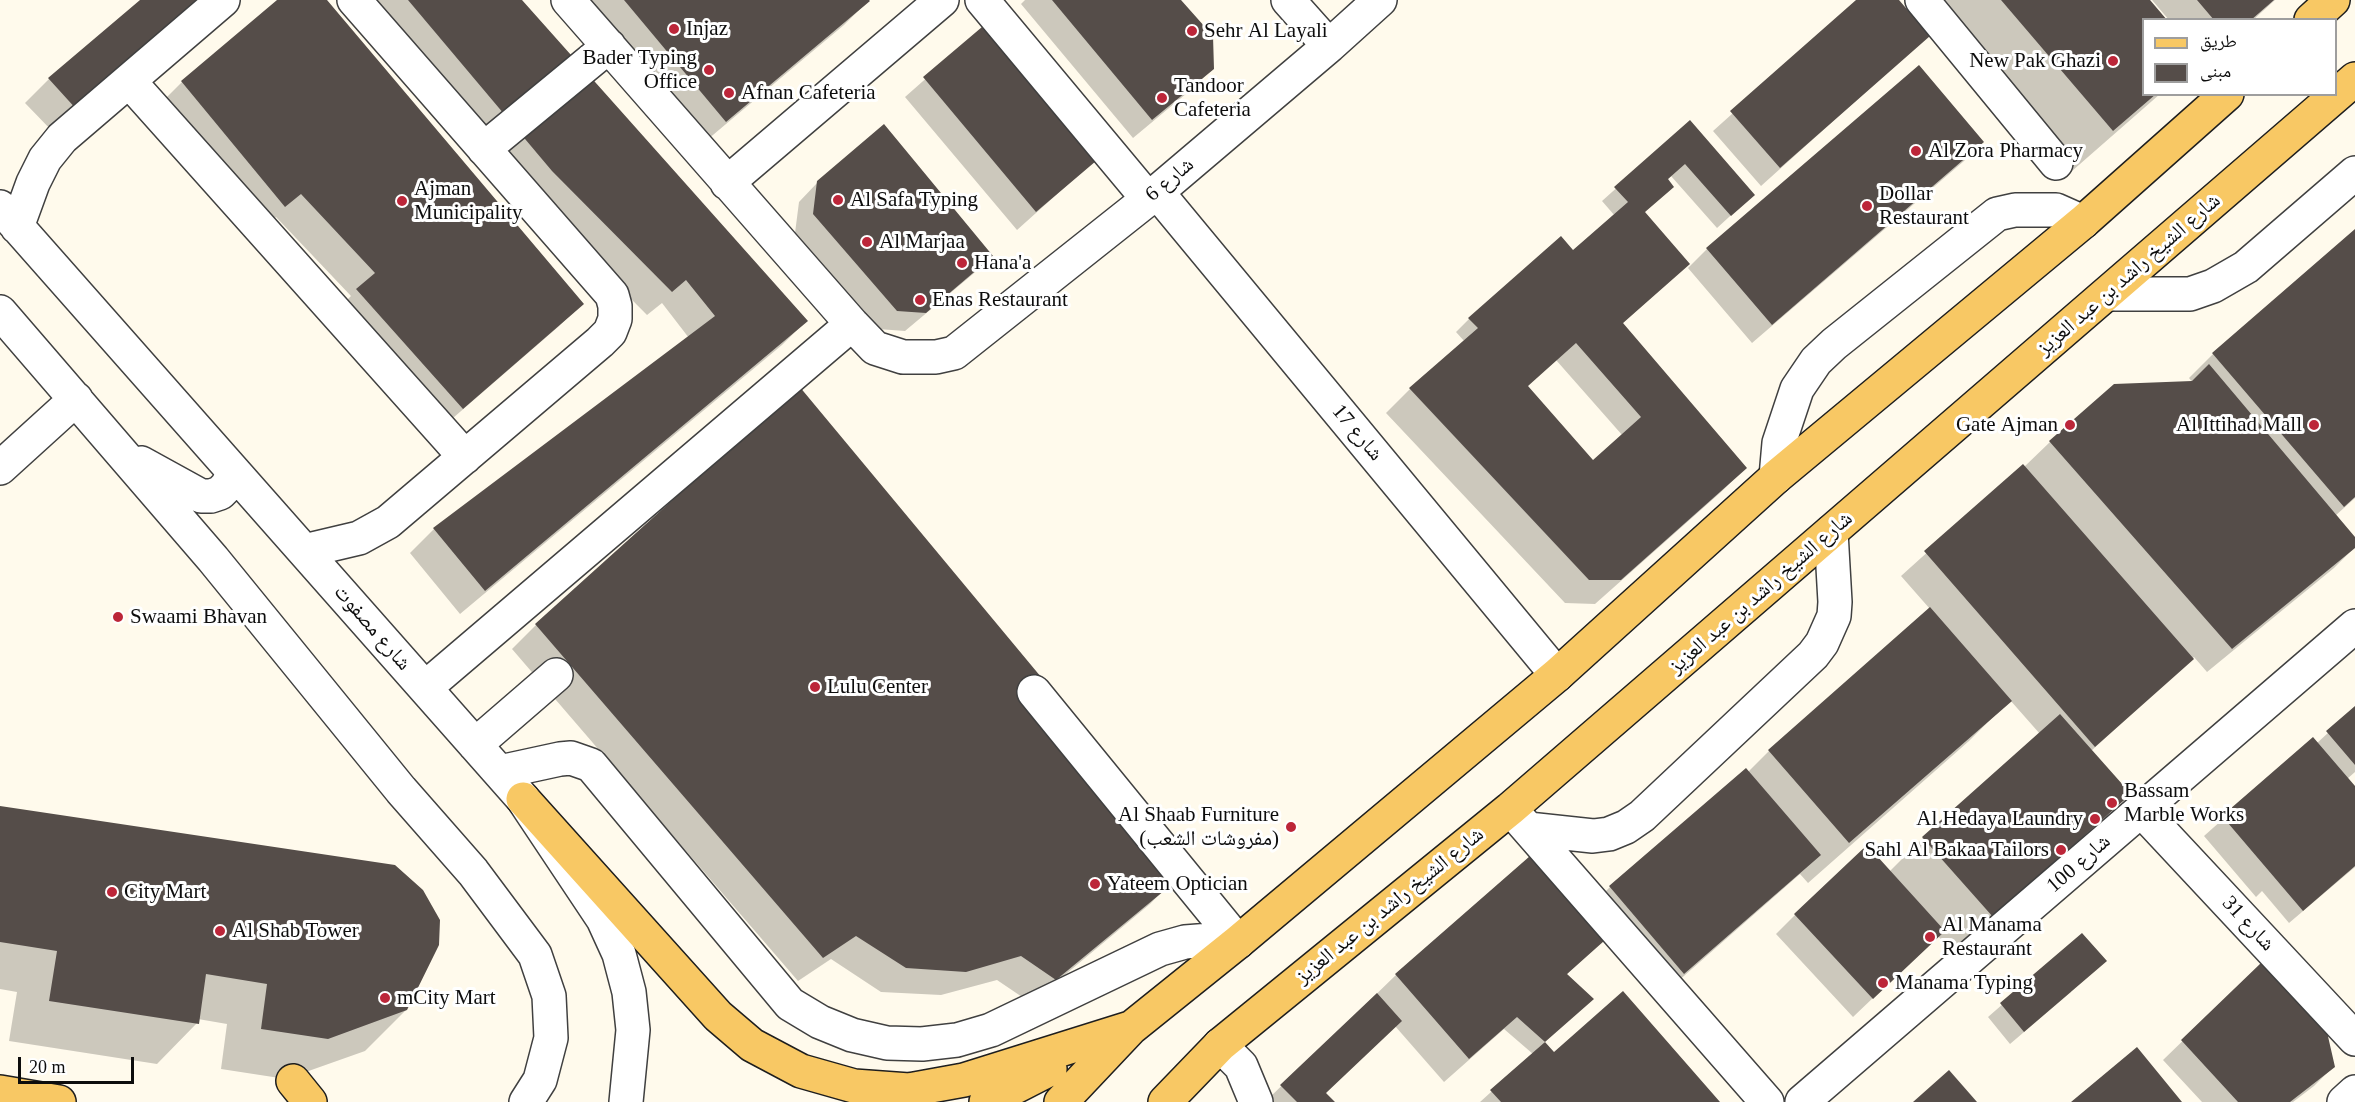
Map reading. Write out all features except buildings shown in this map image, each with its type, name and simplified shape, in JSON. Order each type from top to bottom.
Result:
[{"type":"main road","points":[[2313,18],[2333,0]]},
{"type":"main road","name":"شارع الشيخ راشد بن عبد العزيز","points":[[2337,96],[2355,80]]},
{"type":"main road","points":[[1061,1102],[1131,1028],[1238,942],[1557,675],[1776,477],[2083,222],[2224,96]]},
{"type":"main road","name":"شارع الشيخ راشد بن عبد العزيز","points":[[1165,1102],[1220,1045],[1519,819],[1832,532],[2337,96]]},
{"type":"main road","points":[[523,799],[718,1016],[752,1045],[801,1071],[854,1086],[909,1090],[964,1080],[1131,1028]]},
{"type":"main road","points":[[986,1102],[1131,1028]]},
{"type":"main road","points":[[0,1092],[59,1102]]},
{"type":"street","points":[[9,217],[33,183],[45,159],[62,138],[223,0]]},
{"type":"street","points":[[304,551],[359,538],[388,522],[600,342],[610,332],[615,319],[612,295],[354,0]]},
{"type":"street","points":[[425,688],[852,324],[568,0]]},
{"type":"street","points":[[727,183],[942,0]]},
{"type":"street","name":"شارع 17","points":[[982,0],[1152,195],[1557,675]]},
{"type":"street","points":[[1288,0],[1329,46]]},
{"type":"street","name":"شارع 6","points":[[852,324],[875,348],[886,353],[903,357],[936,357],[954,353],[1152,195],[1329,46],[1380,0]]},
{"type":"street","points":[[1922,0],[2056,163]]},
{"type":"street","points":[[484,149],[609,45]]},
{"type":"street","points":[[129,81],[465,457]]},
{"type":"street","points":[[2108,294],[2190,294],[2213,286],[2246,267],[2355,173]]},
{"type":"street","points":[[1776,477],[1779,443],[1797,389],[1816,361],[1834,344],[1997,214],[2024,209],[2056,210],[2083,222]]},
{"type":"street","name":"شارع مصفوت","points":[[9,217],[523,799],[603,919],[619,954],[630,992],[633,1030],[626,1102]]},
{"type":"street","points":[[0,312],[213,559],[401,790],[473,872],[536,955],[549,996],[551,1038],[540,1080],[526,1102]]},
{"type":"street","points":[[0,468],[76,399]]},
{"type":"street","points":[[122,451],[201,496],[220,493],[231,478],[230,468]]},
{"type":"street","points":[[1519,819],[1593,836],[1609,834],[1626,827],[1642,816],[1813,655],[1822,643],[1834,615],[1832,532]]},
{"type":"street","name":"شارع 100","points":[[1802,1102],[2355,626]]},
{"type":"street","points":[[475,745],[556,675]]},
{"type":"street","points":[[1034,692],[1238,942]]},
{"type":"street","points":[[500,772],[571,758],[591,765],[790,1004],[820,1022],[852,1035],[887,1043],[922,1044],[957,1040],[991,1030],[1160,948],[1185,942],[1211,940],[1238,942]]},
{"type":"street","name":"شارع 31","points":[[2141,810],[2355,1039]]},
{"type":"street","points":[[1519,819],[1767,1102]]},
{"type":"street","points":[[1220,1045],[1241,1066],[1249,1090],[1256,1102]]},
{"type":"street","points":[[2344,1102],[2355,1092]]},
{"type":"place","name":"Injaz","points":[[674,29]]},
{"type":"place","name":"Sehr Al Layali","points":[[1192,31]]},
{"type":"place","name":"New Pak Ghazi","points":[[2113,61]]},
{"type":"place","name":"Bader Typing Office","points":[[709,70]]},
{"type":"place","name":"Afnan Cafeteria","points":[[729,93]]},
{"type":"place","name":"Tandoor Cafeteria","points":[[1162,98]]},
{"type":"place","name":"Al Zora Pharmacy","points":[[1916,151]]},
{"type":"place","name":"Al Safa Typing","points":[[838,200]]},
{"type":"place","name":"Ajman Municipality","points":[[402,201]]},
{"type":"place","name":"Dollar Restaurant","points":[[1867,206]]},
{"type":"place","name":"Al Marjaa","points":[[867,242]]},
{"type":"place","name":"Hana'a","points":[[962,263]]},
{"type":"place","name":"Enas Restaurant","points":[[920,300]]},
{"type":"place","name":"Gate Ajman","points":[[2070,425]]},
{"type":"place","name":"Al Ittihad Mall","points":[[2314,425]]},
{"type":"place","name":"Swaami Bhavan","points":[[118,617]]},
{"type":"place","name":"Lulu Center","points":[[815,687]]},
{"type":"place","name":"Bassam Marble Works","points":[[2112,803]]},
{"type":"place","name":"Al Hedaya Laundry","points":[[2095,819]]},
{"type":"place","name":"Al Shaab Furniture (مفروشات الشعب)","points":[[1291,827]]},
{"type":"place","name":"Sahl Al Bakaa Tailors","points":[[2061,850]]},
{"type":"place","name":"Yateem Optician","points":[[1095,884]]},
{"type":"place","name":"City Mart","points":[[112,892]]},
{"type":"place","name":"Al Shab Tower","points":[[220,931]]},
{"type":"place","name":"Al Manama Restaurant","points":[[1930,937]]},
{"type":"place","name":"Manama Typing","points":[[1883,983]]},
{"type":"place","name":"mCity Mart","points":[[385,998]]}]
